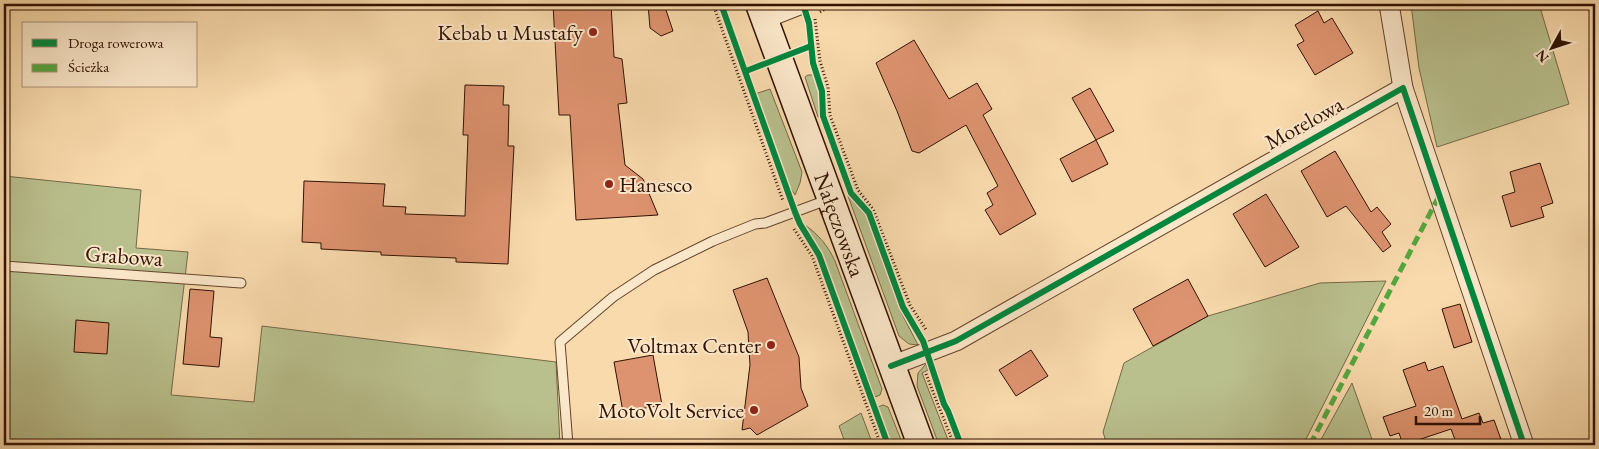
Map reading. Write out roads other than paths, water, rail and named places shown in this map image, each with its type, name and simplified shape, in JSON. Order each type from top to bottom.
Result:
[{"type":"street","points":[[1389,4],[1403,88],[1524,445]]},
{"type":"street","points":[[761,11],[804,10]]},
{"type":"street","name":"Nałęczowska","points":[[761,11],[921,445]]},
{"type":"street","name":"Morelowa","points":[[891,366],[930,353],[956,341],[1403,88]]},
{"type":"lane","points":[[568,445],[560,342],[614,297],[654,270],[713,241],[755,224],[765,223],[830,199]]},
{"type":"lane","name":"Grabowa","points":[[4,266],[241,283]]},
{"type":"place","name":"Kebab u Mustafy","points":[[593,32]]},
{"type":"place","name":"Hanesco","points":[[609,184]]},
{"type":"place","name":"Voltmax Center","points":[[771,345]]},
{"type":"place","name":"MotoVolt Service","points":[[754,410]]}]
